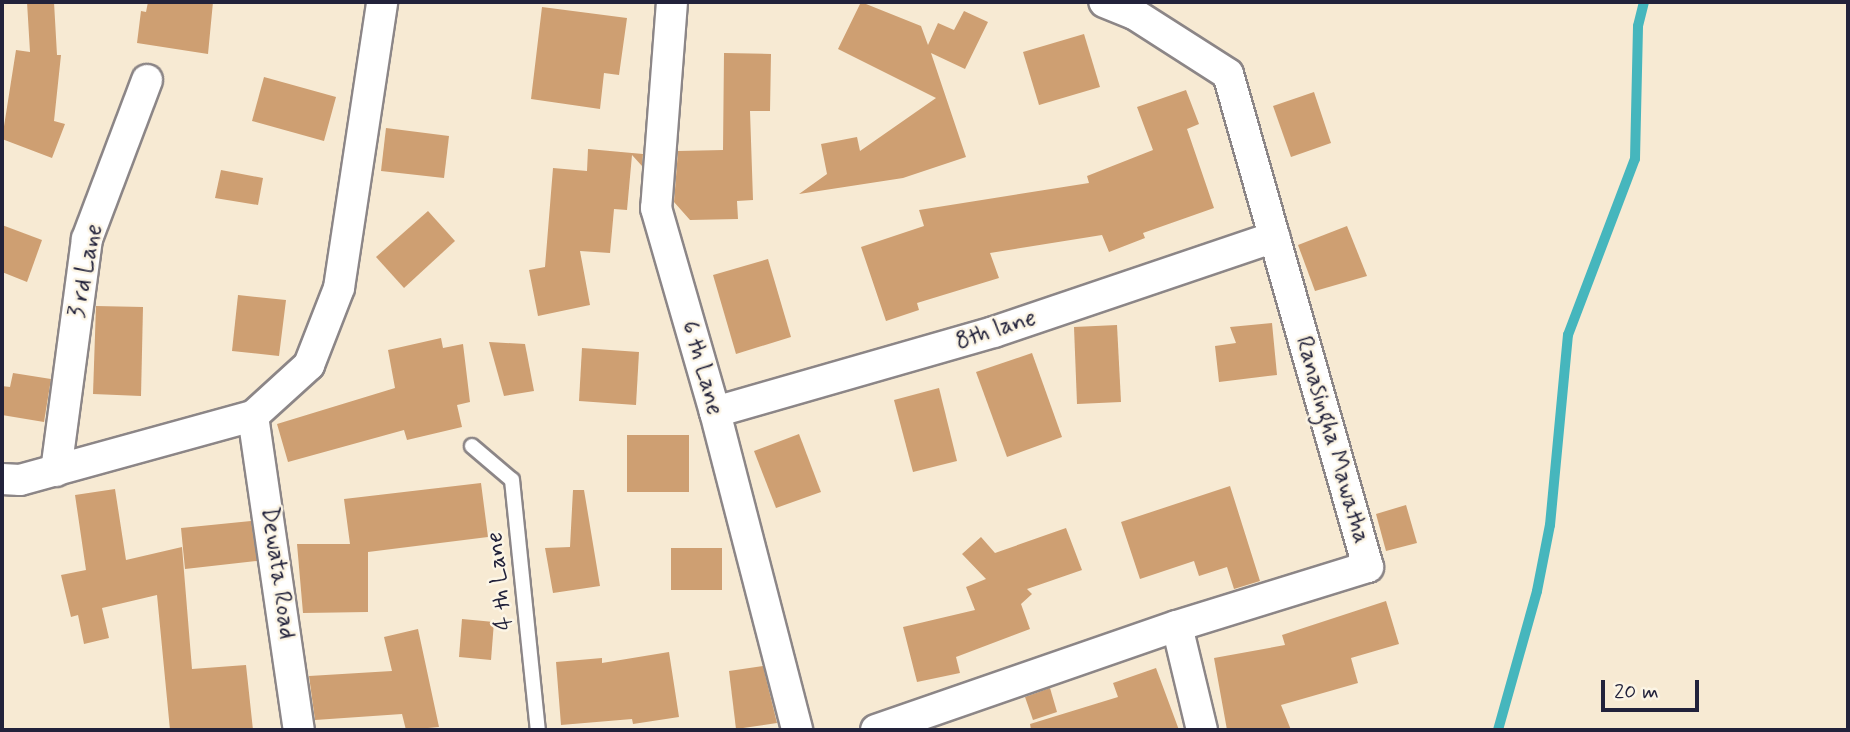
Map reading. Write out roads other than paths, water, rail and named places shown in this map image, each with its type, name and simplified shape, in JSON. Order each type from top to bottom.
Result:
[{"type":"street","points":[[2,479],[20,480],[56,471],[253,416],[309,365],[339,288],[382,2]]},
{"type":"street","name":"6 th Lane","points":[[673,2],[656,208],[715,412],[797,730]]},
{"type":"street","name":"Ranasingha Mawatha","points":[[876,730],[1177,626],[1368,567],[1228,74],[1134,14],[1104,2]]},
{"type":"street","name":"3 rd Lane","points":[[56,471],[86,239],[147,80]]},
{"type":"street","name":"8th lane","points":[[715,412],[994,332],[1274,237]]},
{"type":"street","name":"Dewata Road","points":[[253,416],[299,730]]},
{"type":"street","points":[[1177,626],[1202,730]]},
{"type":"lane","name":"4 th Lane","points":[[471,446],[512,480],[538,730]]},
{"type":"waterway","points":[[1498,730],[1537,591],[1550,525],[1568,335],[1635,159],[1638,26],[1644,2]]}]
